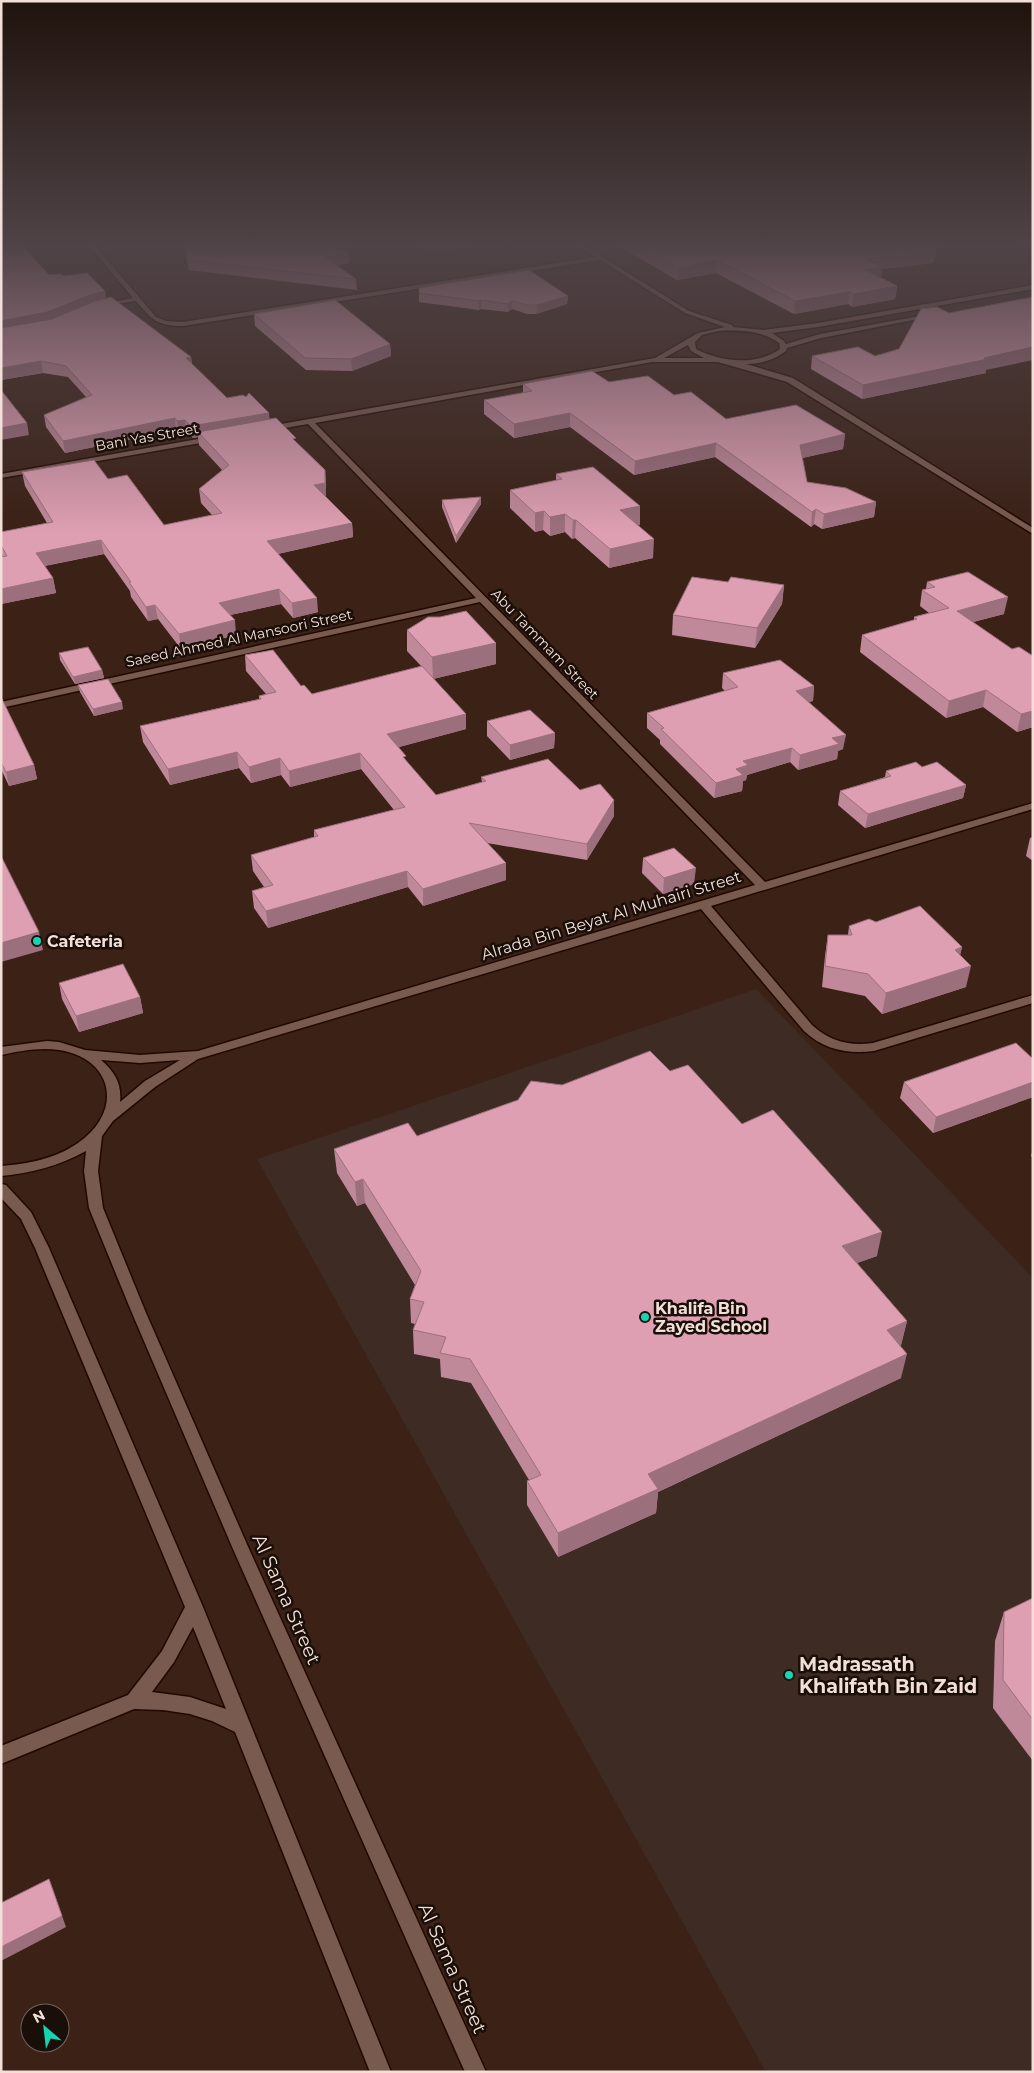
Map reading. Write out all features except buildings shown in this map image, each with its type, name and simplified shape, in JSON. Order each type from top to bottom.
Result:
[{"type":"street","points":[[652,360],[692,340]]},
{"type":"street","points":[[693,340],[693,350],[716,360]]},
{"type":"street","points":[[779,340],[784,346]]},
{"type":"street","points":[[790,380],[783,367],[780,354],[784,346],[807,340]]},
{"type":"street","points":[[728,362],[759,361],[780,354]]},
{"type":"street","points":[[261,430],[652,360],[716,360],[790,380],[1033,532]]},
{"type":"street","name":"Abu Tammam Street","points":[[309,421],[763,886]]},
{"type":"street","name":"Bani Yas Street","points":[[1,476],[222,436]]},
{"type":"street","name":"Saeed Ahmed Al Mansoori Street","points":[[1,705],[482,599]]},
{"type":"street","name":"Alrada Bin Beyat Al Muhairi Street","points":[[1,1051],[24,1046],[49,1045],[85,1054],[140,1060],[198,1055],[1033,806]]},
{"type":"street","points":[[703,904],[811,1032],[825,1042],[836,1046],[849,1049],[874,1047],[1033,998]]},
{"type":"street","points":[[1,1171],[20,1170],[63,1158],[96,1135],[108,1120],[114,1104],[114,1089],[109,1075],[99,1064],[85,1054]]},
{"type":"street","name":"Alrada Bin Beyat Al Muhairi Street","points":[[108,1120],[150,1084],[198,1055]]},
{"type":"street","name":"Al Sama Street","points":[[96,1135],[91,1171],[96,1208],[139,1313],[242,1549],[476,2072]]},
{"type":"street","points":[[1,1189],[26,1216],[34,1231],[194,1607],[381,2072]]},
{"type":"street","points":[[134,1701],[163,1665],[186,1627],[194,1607]]},
{"type":"street","points":[[1,1755],[134,1701],[157,1700],[187,1704],[222,1715],[242,1726]]},
{"type":"shaded area","name":"Madrassath Khalifath Bin Zaid","points":[[756,989],[1033,1278],[1033,2072],[766,2072],[257,1159]]},
{"type":"place","name":"Cafeteria","points":[[37,941]]},
{"type":"place","name":"Khalifa Bin Zayed School","points":[[645,1317]]},
{"type":"place","name":"Madrassath Khalifath Bin Zaid","points":[[789,1675]]}]
